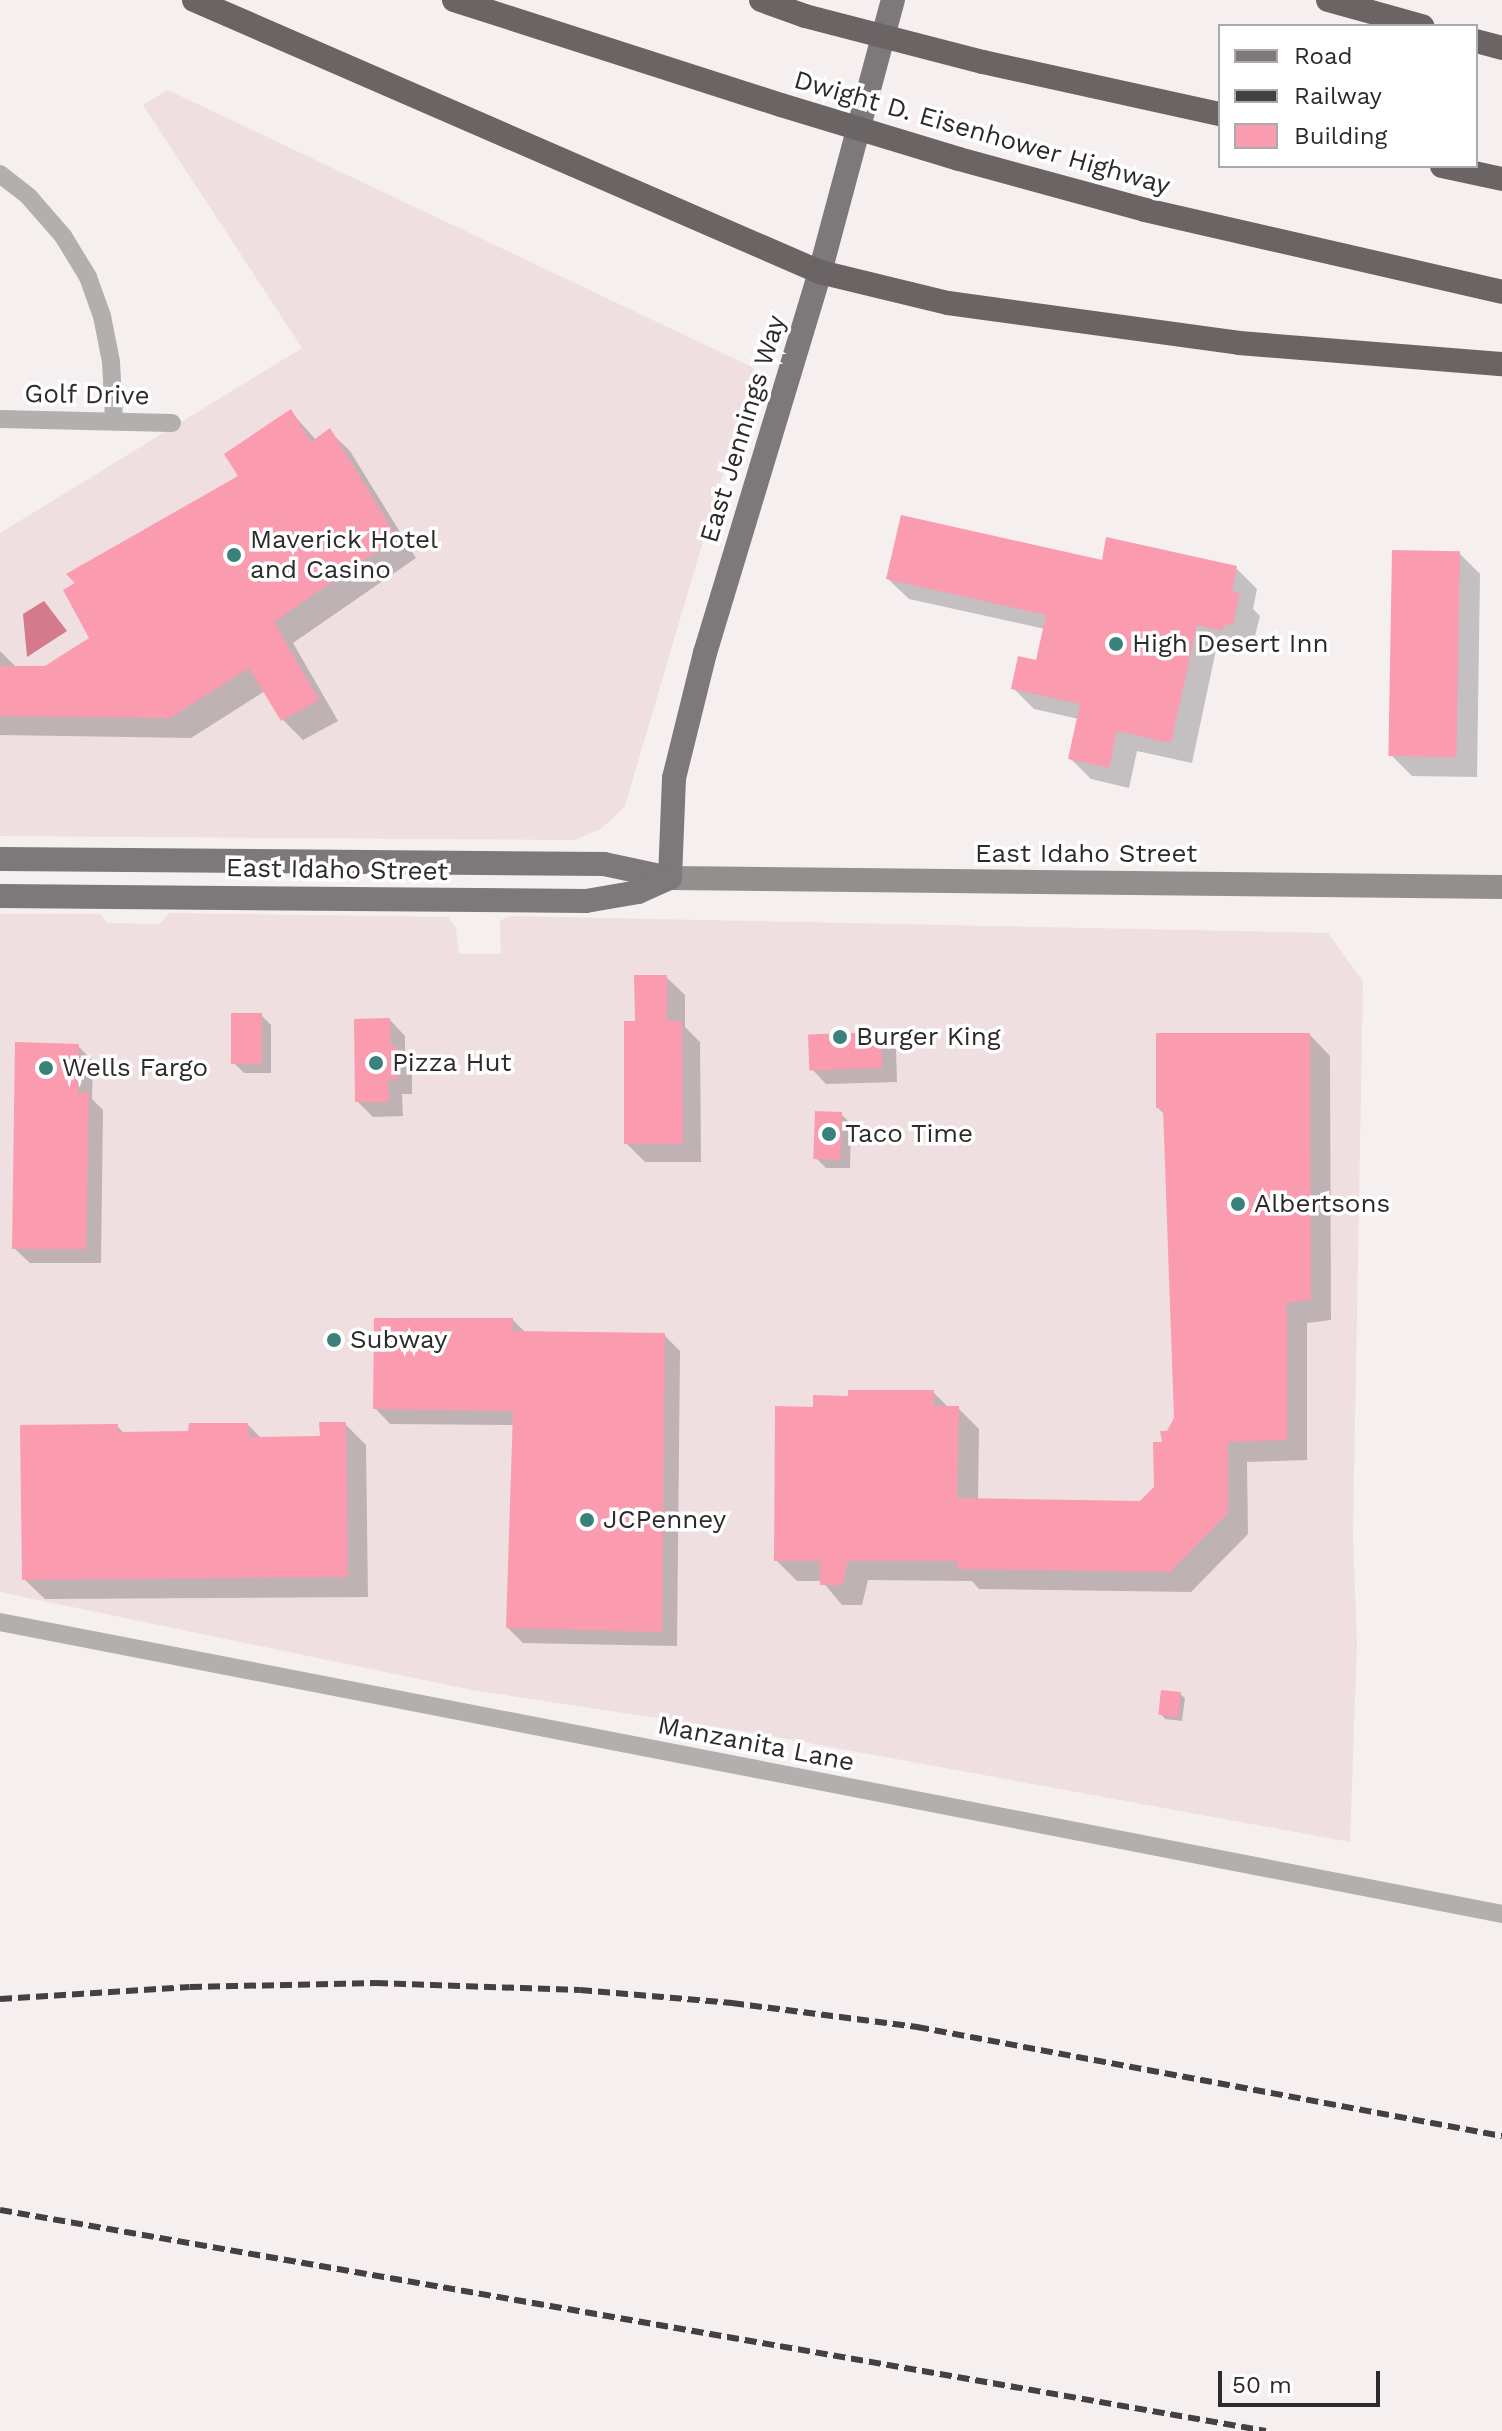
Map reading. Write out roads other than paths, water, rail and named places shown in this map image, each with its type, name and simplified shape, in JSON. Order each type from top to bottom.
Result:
[{"type":"highway","points":[[194,0],[820,272],[948,303],[1223,341],[1502,364]]},
{"type":"highway","name":"Dwight D. Eisenhower Highway","points":[[454,0],[959,159],[1145,210],[1502,292]]},
{"type":"highway","points":[[761,0],[805,16],[983,62],[1218,114]]},
{"type":"highway","points":[[1328,0],[1415,24]]},
{"type":"highway","points":[[1478,42],[1502,48]]},
{"type":"highway","points":[[1451,168],[1502,179]]},
{"type":"main road","name":"East Jennings Way","points":[[670,878],[674,778],[705,653],[820,272],[893,0]]},
{"type":"main road","name":"East Idaho Street","points":[[0,859],[586,864],[621,866],[670,878]]},
{"type":"main road","name":"East Idaho Street","points":[[0,896],[586,901],[638,892],[670,878]]},
{"type":"street","points":[[0,174],[29,197],[63,236],[88,277],[102,316],[111,362],[114,420]]},
{"type":"street","name":"Golf Drive","points":[[0,419],[172,423]]},
{"type":"street","name":"East Idaho Street","points":[[670,878],[1502,887]]},
{"type":"street","name":"Manzanita Lane","points":[[0,1622],[1502,1914]]},
{"type":"railway","points":[[0,1999],[190,1987],[376,1983],[580,1990],[732,2003],[917,2027],[1502,2136]]},
{"type":"railway","points":[[0,2210],[1266,2431]]},
{"type":"place","name":"Maverick Hotel and Casino","points":[[234,555]]},
{"type":"place","name":"High Desert Inn","points":[[1116,644]]},
{"type":"place","name":"Burger King","points":[[840,1037]]},
{"type":"place","name":"Pizza Hut","points":[[376,1063]]},
{"type":"place","name":"Wells Fargo","points":[[46,1068]]},
{"type":"place","name":"Taco Time","points":[[829,1134]]},
{"type":"place","name":"Albertsons","points":[[1238,1204]]},
{"type":"place","name":"Subway","points":[[334,1340]]},
{"type":"place","name":"JCPenney","points":[[587,1520]]}]
